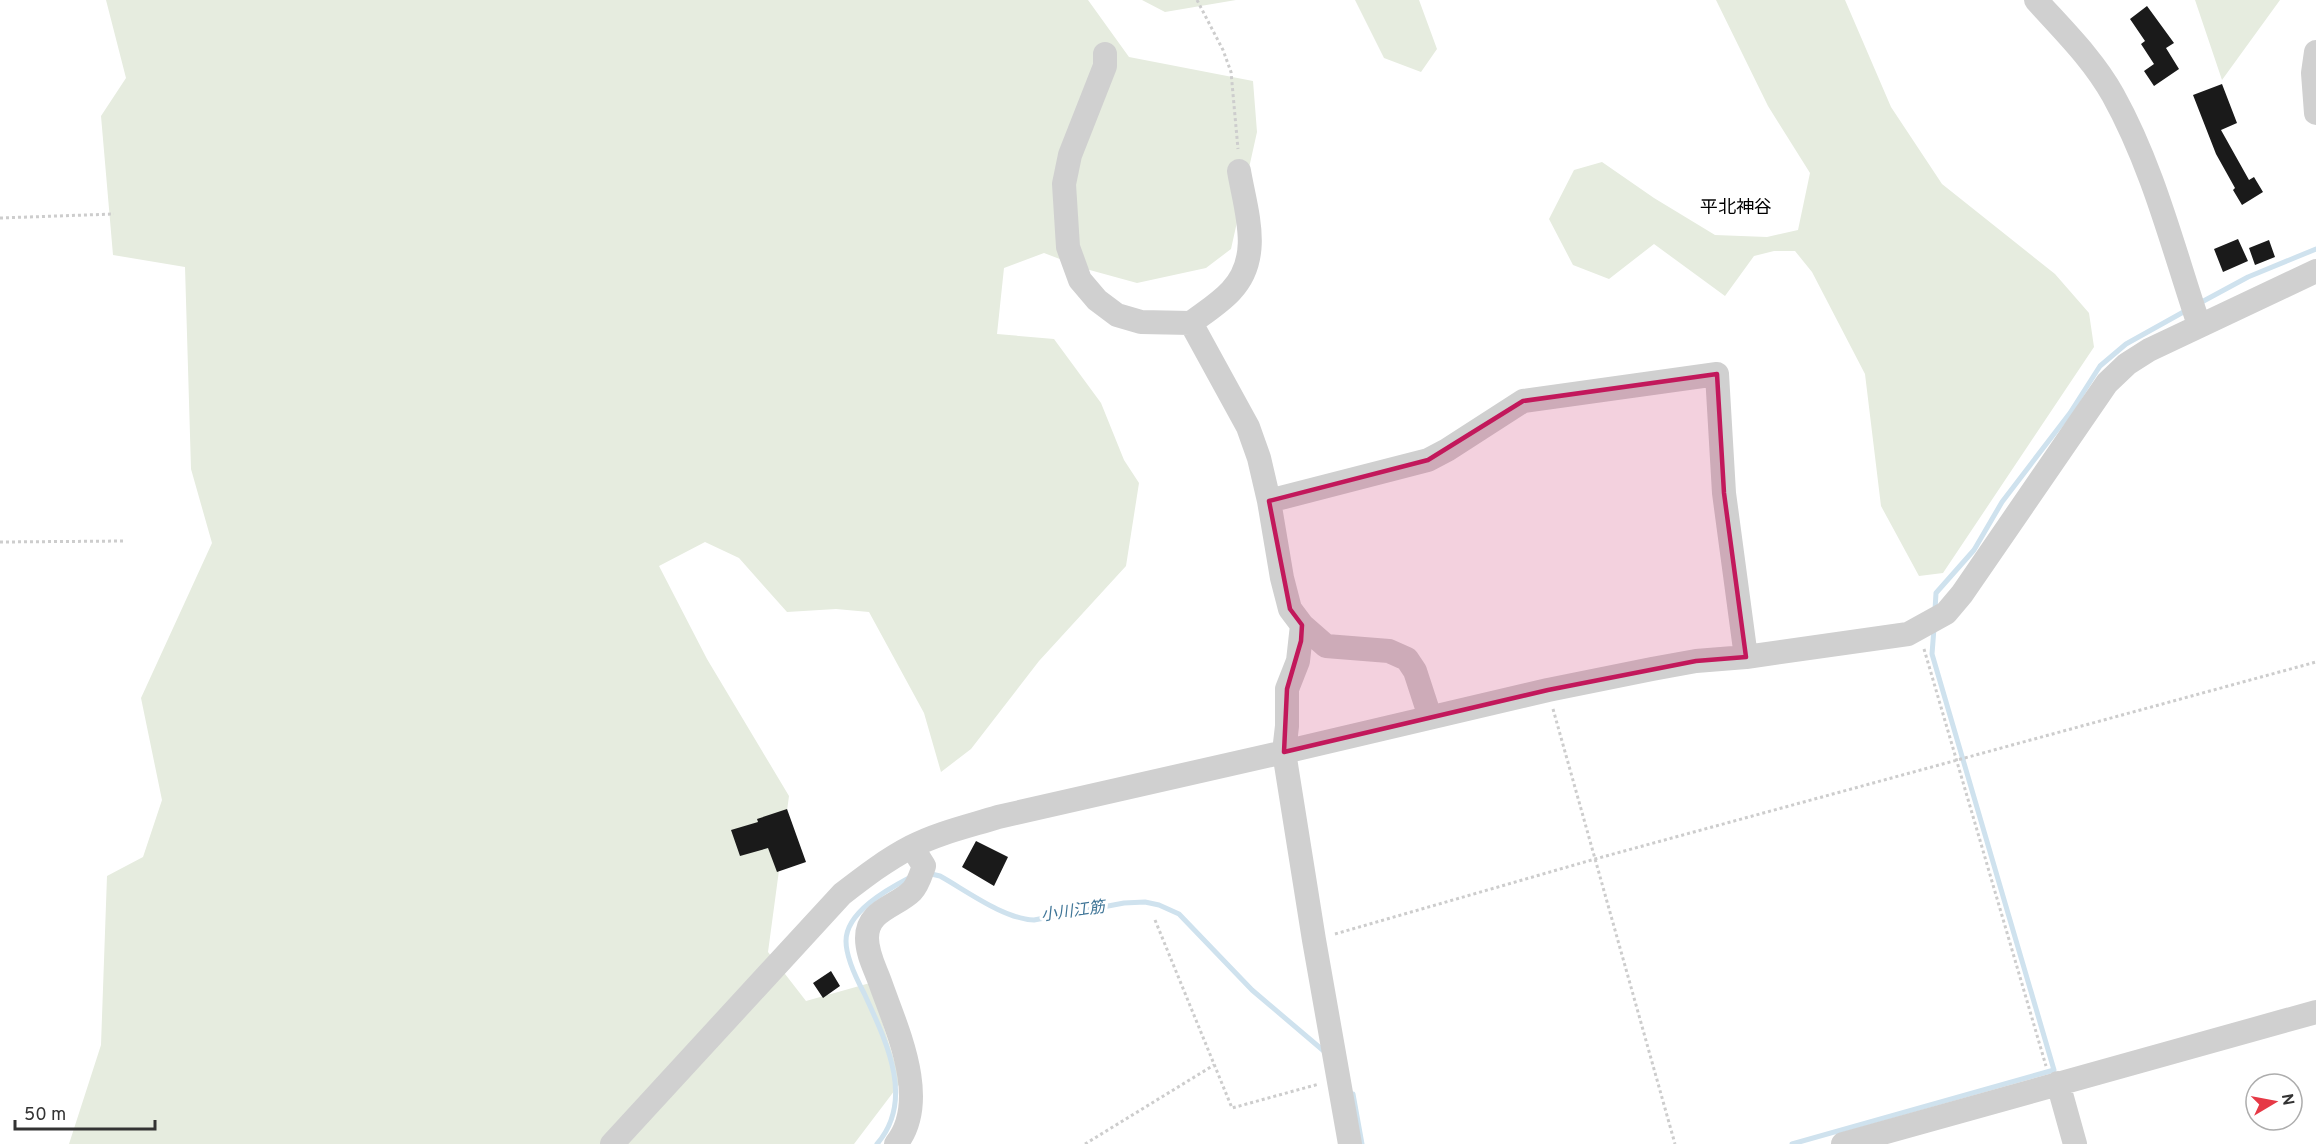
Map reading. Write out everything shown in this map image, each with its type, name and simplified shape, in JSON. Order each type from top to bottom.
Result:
[{"type":"street","points":[[2036,0],[2096,68],[2113,94],[2132,132],[2161,206],[2195,314]]},
{"type":"street","points":[[2316,52],[2313,73],[2316,113]]},
{"type":"street","points":[[1105,54],[1105,66],[1070,154],[1064,184],[1068,247],[1080,280],[1097,300],[1117,315],[1141,322],[1191,323],[1231,292],[1247,269],[1251,241],[1239,171]]},
{"type":"street","points":[[896,1144],[901,1138],[909,1117],[912,1086],[901,1041],[868,951],[867,934],[872,920],[882,910],[912,892],[917,866],[954,830],[998,817],[1548,690],[1696,661],[1746,657],[1891,638],[1919,630],[1946,613],[1962,594],[2108,383],[2127,364],[2195,314],[2316,271]]},
{"type":"street","points":[[1191,323],[1248,427],[1259,458],[1290,609],[1302,624],[1326,646],[1389,651],[1407,659],[1415,671],[1430,717]]},
{"type":"street","points":[[1269,501],[1428,460],[1522,401],[1717,374],[1724,493],[1746,657]]},
{"type":"street","points":[[1302,624],[1298,661],[1287,689],[1284,752],[1350,1144]]},
{"type":"street","points":[[612,1144],[842,894],[874,869],[917,866]]},
{"type":"street","points":[[1843,1144],[2052,1075],[2316,1012]]},
{"type":"street","points":[[2052,1075],[2075,1144]]},
{"type":"path","points":[[1197,0],[1223,50],[1231,72],[1239,171]]},
{"type":"path","points":[[0,218],[114,214]]},
{"type":"path","points":[[0,542],[126,541]]},
{"type":"path","points":[[1919,630],[1955,760],[2052,1075]]},
{"type":"path","points":[[1314,940],[1595,859],[2316,662]]},
{"type":"path","points":[[1548,690],[1675,1144]]},
{"type":"path","points":[[1155,921],[1232,1108],[1336,1065]]},
{"type":"path","points":[[1085,1144],[1214,1065]]},
{"type":"highlighted area","points":[[1717,374],[1724,493],[1746,657],[1696,661],[1548,690],[1284,752],[1287,689],[1301,641],[1302,625],[1290,609],[1269,501],[1428,460],[1523,401]]},
{"type":"shaded area","points":[[106,0],[1088,0],[1129,57],[1253,81],[1257,132],[1231,249],[1206,268],[1137,283],[1086,269],[1044,253],[1004,268],[997,334],[1054,339],[1101,403],[1124,460],[1139,483],[1126,566],[1039,661],[971,749],[941,772],[924,713],[869,612],[836,609],[787,612],[739,558],[705,542],[659,566],[707,659],[789,796],[768,952],[806,1001],[870,983],[901,1082],[854,1144],[69,1144],[101,1045],[107,876],[143,857],[162,800],[141,698],[212,543],[191,469],[185,267],[113,255],[101,116],[126,78]]},
{"type":"shaded area","points":[[1142,0],[1236,0],[1165,12]]},
{"type":"shaded area","points":[[1355,0],[1419,0],[1437,49],[1421,72],[1384,58]]},
{"type":"shaded area","points":[[1716,0],[1845,0],[1891,107],[1942,184],[2055,274],[2089,313],[2094,347],[1943,573],[1919,576],[1881,506],[1865,374],[1812,272],[1795,251],[1774,251],[1754,256],[1725,296],[1654,244],[1609,279],[1573,265],[1549,219],[1574,170],[1602,162],[1654,198],[1715,235],[1767,237],[1798,230],[1810,173],[1768,106]]},
{"type":"shaded area","points":[[2195,0],[2280,0],[2222,80]]},
{"type":"building","points":[[2147,6],[2174,43],[2166,48],[2179,69],[2154,86],[2144,71],[2154,64],[2141,44],[2145,41],[2130,19]]},
{"type":"building","points":[[2222,84],[2237,123],[2221,130],[2249,180],[2254,177],[2263,192],[2242,205],[2216,154],[2193,95]]},
{"type":"building","points":[[2238,239],[2248,261],[2223,272],[2214,249]]},
{"type":"building","points":[[2269,240],[2275,257],[2255,265],[2249,248]]},
{"type":"building","points":[[787,809],[806,862],[777,872],[768,848],[740,856],[731,830],[758,822],[757,819]]},
{"type":"building","points":[[976,841],[1008,857],[994,886],[962,867]]},
{"type":"building","points":[[831,971],[840,986],[823,998],[813,983]]},
{"type":"waterway","points":[[2198,304],[2248,277],[2316,249]]},
{"type":"waterway","points":[[1935,610],[1936,593],[1974,550],[2002,502],[2070,413],[2100,366],[2126,344],[2187,310]]},
{"type":"waterway","points":[[1792,1144],[2054,1070],[1932,654],[1934,628]]},
{"type":"waterway","name":"小川江筋","points":[[927,873],[940,876],[998,910],[1034,920],[1124,903],[1145,902],[1159,905],[1179,914],[1252,990],[1325,1052]]},
{"type":"waterway","name":"小川江筋","points":[[877,1144],[888,1126],[894,1108],[896,1089],[893,1069],[888,1049],[852,968],[846,941],[848,930],[860,911],[890,888],[909,878]]},
{"type":"waterway","name":"小川江筋","points":[[1353,1094],[1362,1144]]},
{"type":"district","name":"平北神谷","points":[[1736,208]]}]
